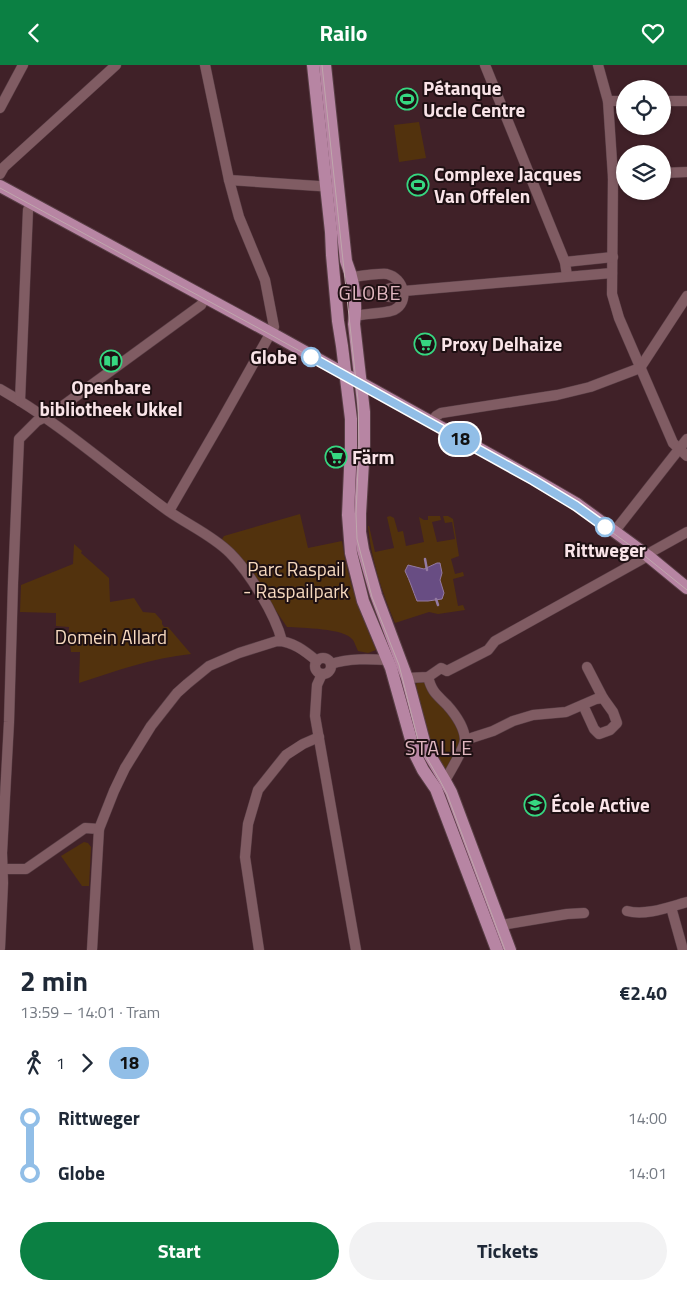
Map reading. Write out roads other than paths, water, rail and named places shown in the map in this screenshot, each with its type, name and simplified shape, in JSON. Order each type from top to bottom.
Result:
[{"type":"main road","points":[[313,65],[332,187],[346,261],[355,279],[358,313],[354,324],[364,411],[360,513],[360,532],[363,550],[376,595],[407,678],[426,749],[451,792],[510,950]]},
{"type":"main road","points":[[325,65],[332,187],[332,255],[338,321],[351,419],[348,515],[351,553],[364,601],[392,668],[415,754],[436,789],[497,950]]},
{"type":"main road","points":[[0,185],[432,422],[570,501],[648,556],[687,588]]},
{"type":"street","points":[[0,109],[24,65]]},
{"type":"street","points":[[0,174],[4,167],[116,65]]},
{"type":"street","points":[[169,511],[274,327],[265,280],[239,217],[229,180],[205,65]]},
{"type":"street","points":[[485,65],[565,262],[566,276]]},
{"type":"street","points":[[598,65],[608,101],[613,177],[612,294],[619,318],[673,443],[683,452]]},
{"type":"street","points":[[608,101],[616,101]]},
{"type":"street","points":[[671,101],[687,101]]},
{"type":"street","points":[[671,173],[687,172]]},
{"type":"street","points":[[229,180],[332,187]]},
{"type":"street","points":[[20,401],[28,210],[32,203]]},
{"type":"street","points":[[565,262],[613,257]]},
{"type":"street","points":[[359,295],[612,273]]},
{"type":"street","points":[[387,274],[396,278],[401,285],[395,292],[402,299],[393,311],[358,313],[359,295],[355,279],[387,274]]},
{"type":"street","points":[[432,422],[441,413],[557,395],[590,387],[640,367],[687,297]]},
{"type":"street","points":[[0,948],[4,869],[2,853],[5,703],[19,439],[37,421],[53,413],[201,305],[205,298]]},
{"type":"street","points":[[0,389],[44,418],[169,511],[229,552],[238,561],[268,605],[282,641]]},
{"type":"street","points":[[614,531],[683,452],[687,439]]},
{"type":"street","points":[[407,678],[428,677],[441,668],[447,671],[488,650],[495,641],[583,593],[687,532]]},
{"type":"street","points":[[92,950],[99,829],[124,768],[151,726],[177,693],[209,666],[239,653],[282,641],[302,649],[317,661]]},
{"type":"street","points":[[317,661],[325,658],[331,664]]},
{"type":"street","points":[[331,664],[359,660],[388,660]]},
{"type":"street","points":[[317,661],[316,669],[322,674]]},
{"type":"street","points":[[331,664],[329,671],[322,674],[317,685],[315,716],[356,950]]},
{"type":"street","points":[[583,705],[594,729],[599,734],[610,730],[617,723],[613,712],[603,698],[587,667]]},
{"type":"street","points":[[428,677],[433,691],[451,709],[461,723],[465,739],[445,781]]},
{"type":"street","points":[[465,739],[493,731],[513,721],[532,715],[566,712],[596,699],[603,698]]},
{"type":"street","points":[[259,950],[245,857],[248,824],[258,790],[286,755],[303,743],[319,737]]},
{"type":"street","points":[[4,869],[26,869],[85,828],[99,829]]},
{"type":"street","points":[[627,911],[636,913],[687,902]]},
{"type":"street","points":[[670,907],[683,950]]},
{"type":"street","points":[[501,925],[584,913]]},
{"type":"waterway","points":[[425,559],[427,570]]},
{"type":"waterway","points":[[436,599],[438,605]]},
{"type":"tram line","points":[[322,65],[358,400],[357,539],[372,597],[399,665],[418,740],[447,794],[505,950]]},
{"type":"tram line","points":[[0,188],[533,480],[576,506],[646,557],[687,590]]},
{"type":"tram line","name":"18","points":[[311,357],[533,480],[576,506],[605,527]]},
{"type":"place","name":"Pétanque Uccle Centre","points":[[407,99]]},
{"type":"place","name":"Complexe Jacques Van Offelen","points":[[418,185]]},
{"type":"place","name":"Proxy Delhaize","points":[[425,344]]},
{"type":"place","name":"Globe","points":[[311,357]]},
{"type":"place","name":"Openbare bibliotheek Ukkel","points":[[111,361]]},
{"type":"place","name":"Färm","points":[[336,457]]},
{"type":"place","name":"Rittweger","points":[[605,527]]},
{"type":"place","name":"École Active","points":[[535,805]]},
{"type":"district","name":"GLOBE","points":[[370,293]]},
{"type":"district","name":"STALLE","points":[[439,748]]},
{"type":"park label","name":"Parc Raspail - Raspailpark","points":[[296,580]]},
{"type":"park label","name":"Domein Allard","points":[[111,637]]}]
